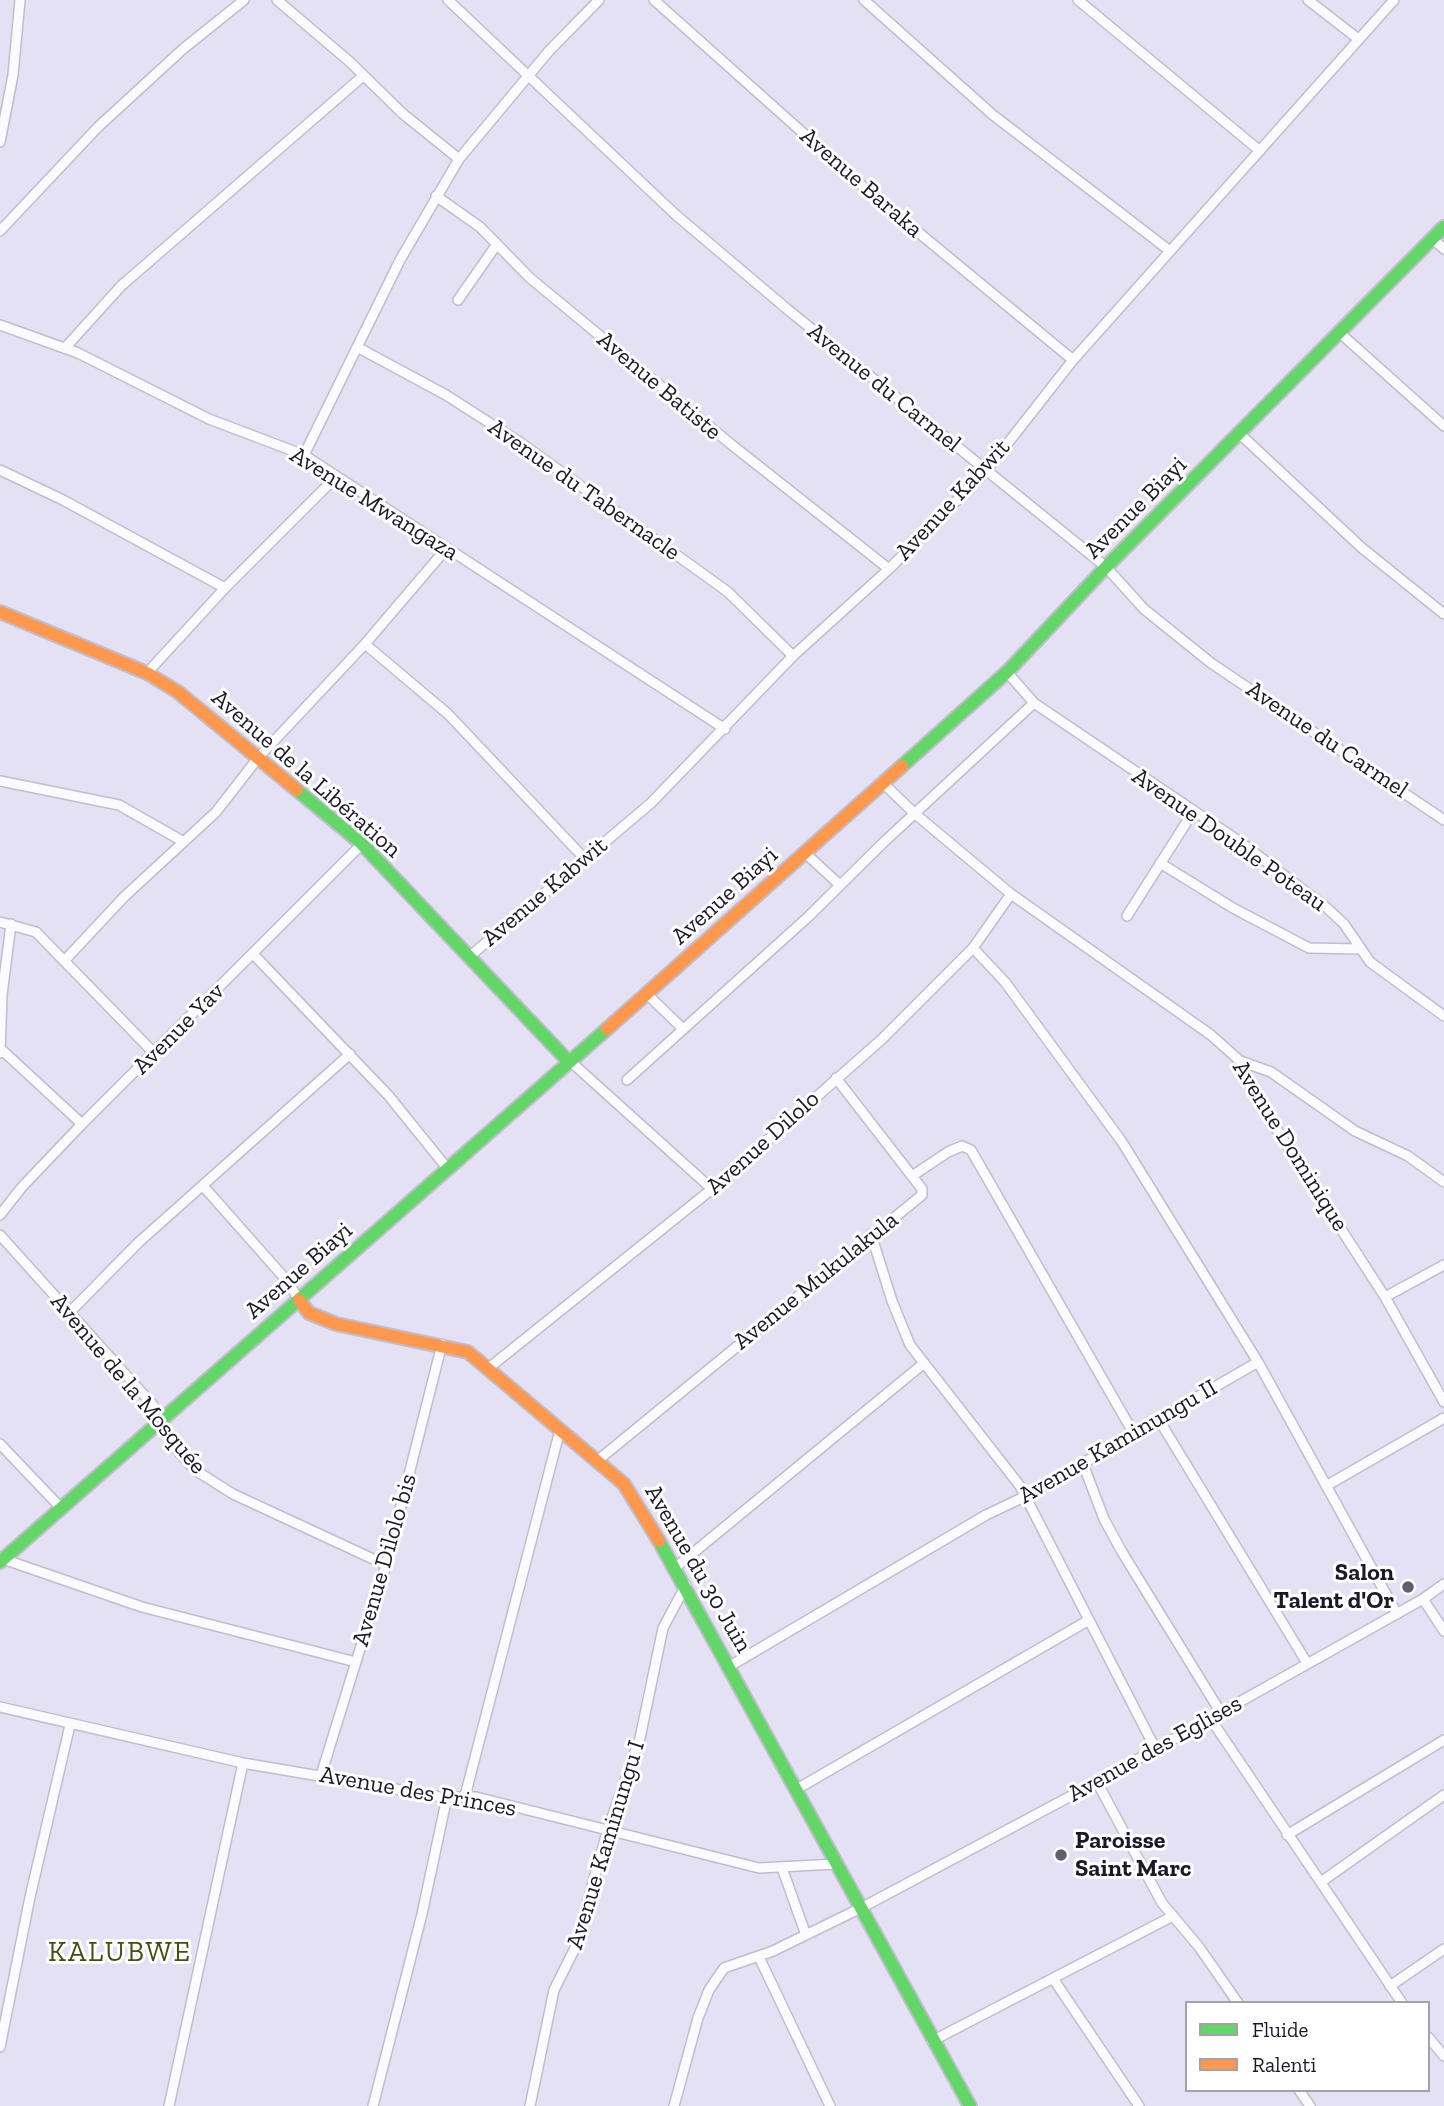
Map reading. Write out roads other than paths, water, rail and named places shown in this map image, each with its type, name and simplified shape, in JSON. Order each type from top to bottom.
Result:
[{"type":"street","points":[[0,231],[98,127],[200,35],[244,0]]},
{"type":"street","points":[[277,0],[402,113],[459,159]]},
{"type":"street","name":"Avenue du Carmel","points":[[448,0],[676,215],[1106,567],[1144,609],[1211,663],[1444,820]]},
{"type":"street","points":[[304,455],[436,196],[459,159],[550,51],[598,0]]},
{"type":"street","name":"Avenue Baraka","points":[[654,0],[867,190],[1073,360]]},
{"type":"street","points":[[663,9],[670,0]]},
{"type":"street","points":[[864,0],[993,115],[1170,251]]},
{"type":"street","points":[[1078,0],[1259,151]]},
{"type":"street","points":[[1308,0],[1357,38]]},
{"type":"street","name":"Avenue Kabwit","points":[[469,957],[651,803],[793,656],[889,569],[986,471],[1073,360],[1357,38],[1394,0]]},
{"type":"street","points":[[0,142],[13,75],[21,1]]},
{"type":"street","points":[[65,348],[121,286],[363,76]]},
{"type":"street","name":"Avenue Batiste","points":[[436,196],[480,227],[530,278],[607,343],[889,569]]},
{"type":"street","name":"Avenue Biayi","points":[[1,1561],[570,1062],[1007,672],[1106,567],[1444,227]]},
{"type":"street","points":[[1433,239],[1444,249]]},
{"type":"street","points":[[458,300],[497,244]]},
{"type":"street","name":"Avenue Mwangaza","points":[[0,325],[65,348],[209,419],[304,455],[725,729]]},
{"type":"street","points":[[1340,333],[1444,426]]},
{"type":"street","name":"Avenue du Tabernacle","points":[[357,347],[446,395],[521,443],[728,592],[793,656]]},
{"type":"street","points":[[1240,434],[1362,548],[1444,614]]},
{"type":"street","points":[[0,470],[63,500],[225,588]]},
{"type":"street","points":[[147,673],[225,588],[337,477]]},
{"type":"street","points":[[65,959],[124,897],[229,797],[258,758],[365,644],[446,549]]},
{"type":"street","name":"Avenue de la Libération","points":[[0,612],[147,673],[178,692],[362,844],[570,1062]]},
{"type":"street","points":[[365,644],[448,714],[583,858]]},
{"type":"street","name":"Avenue Double Poteau","points":[[1007,672],[1034,703],[1243,844],[1327,908],[1344,924],[1370,962],[1444,1016]]},
{"type":"street","points":[[627,1080],[1034,703]]},
{"type":"street","points":[[0,780],[119,805],[184,842]]},
{"type":"street","name":"Avenue Dominique","points":[[883,783],[914,814],[1011,894],[1210,1035],[1240,1061],[1255,1096],[1385,1297],[1444,1402]]},
{"type":"street","points":[[1127,916],[1193,812]]},
{"type":"street","name":"Avenue Yav","points":[[0,1215],[22,1187],[82,1124],[254,955],[362,844]]},
{"type":"street","points":[[805,853],[840,885]]},
{"type":"street","points":[[1160,863],[1233,908],[1309,948],[1361,949]]},
{"type":"street","name":"Avenue Dilolo","points":[[490,1367],[712,1189],[919,1005],[973,948],[1011,894]]},
{"type":"street","points":[[0,922],[36,932],[154,1053]]},
{"type":"street","points":[[11,924],[2,995],[1,1052],[82,1124]]},
{"type":"street","points":[[973,948],[999,973],[1122,1142],[1258,1362],[1397,1614]]},
{"type":"street","points":[[254,955],[410,1120],[447,1168]]},
{"type":"street","points":[[647,993],[683,1029]]},
{"type":"street","points":[[70,1312],[139,1242],[204,1187],[350,1054]]},
{"type":"street","points":[[1240,1061],[1271,1072],[1355,1130],[1408,1156],[1444,1182]]},
{"type":"street","points":[[570,1062],[712,1189]]},
{"type":"street","points":[[836,1078],[912,1176],[948,1152],[962,1146],[971,1150],[1134,1434]]},
{"type":"street","name":"Avenue Mukulakula","points":[[597,1461],[871,1234],[922,1195],[922,1189],[912,1176]]},
{"type":"street","name":"Avenue du 30 Juin","points":[[204,1187],[289,1283],[309,1312],[336,1324],[442,1344],[468,1352],[490,1367],[634,1496],[686,1585],[836,1864],[863,1907],[932,2041],[970,2106]]},
{"type":"street","points":[[871,1234],[904,1334],[923,1364],[1014,1476],[1156,1751]]},
{"type":"street","name":"Avenue de la Mosquée","points":[[0,1235],[153,1405],[182,1456],[212,1483],[386,1565]]},
{"type":"street","points":[[1385,1297],[1444,1265]]},
{"type":"street","name":"Avenue Dilolo bis","points":[[321,1775],[386,1565],[442,1344]]},
{"type":"street","name":"Avenue Kaminungu II","points":[[730,1666],[986,1515],[1083,1464],[1258,1362]]},
{"type":"street","points":[[676,1567],[923,1364]]},
{"type":"street","points":[[1326,1486],[1444,1418]]},
{"type":"street","points":[[1159,1420],[1307,1663]]},
{"type":"street","points":[[466,1796],[560,1430]]},
{"type":"street","points":[[0,1444],[61,1508]]},
{"type":"street","points":[[1083,1464],[1104,1519],[1122,1552],[1221,1713]]},
{"type":"street","points":[[1,1561],[142,1606],[356,1662]]},
{"type":"street","name":"Avenue des Eglises","points":[[674,2106],[698,2018],[709,1990],[724,1968],[759,1957],[863,1907],[1156,1751],[1423,1599],[1444,1584]]},
{"type":"street","name":"Avenue Kaminungu I","points":[[530,2106],[554,1990],[575,1948],[607,1832],[640,1738],[663,1628],[686,1585]]},
{"type":"street","points":[[1423,1599],[1444,1631]]},
{"type":"street","points":[[797,1789],[1089,1620]]},
{"type":"street","name":"Avenue des Princes","points":[[0,1707],[243,1763],[447,1797],[466,1796],[735,1863],[782,1868],[836,1864]]},
{"type":"street","points":[[1210,1718],[1401,2001]]},
{"type":"street","points":[[0,2047],[30,1897],[70,1725]]},
{"type":"street","points":[[1287,1835],[1444,1740]]},
{"type":"street","points":[[169,2106],[243,1763]]},
{"type":"street","points":[[1097,1782],[1154,1890],[1237,2001]]},
{"type":"street","points":[[1321,1882],[1444,1795]]},
{"type":"street","points":[[373,2106],[422,1914],[447,1797]]},
{"type":"street","points":[[782,1868],[806,1935]]},
{"type":"street","points":[[932,2041],[1173,1916]]},
{"type":"street","points":[[1390,1986],[1444,1949]]},
{"type":"street","points":[[759,1957],[830,2106]]},
{"type":"street","points":[[1054,1980],[1139,2106]]},
{"type":"street","points":[[1430,2039],[1444,2056]]},
{"type":"place","name":"Salon Talent d'Or","points":[[1408,1587]]},
{"type":"place","name":"Paroisse Saint Marc","points":[[1061,1855]]},
{"type":"district","name":"KALUBWE","points":[[120,1953]]}]
